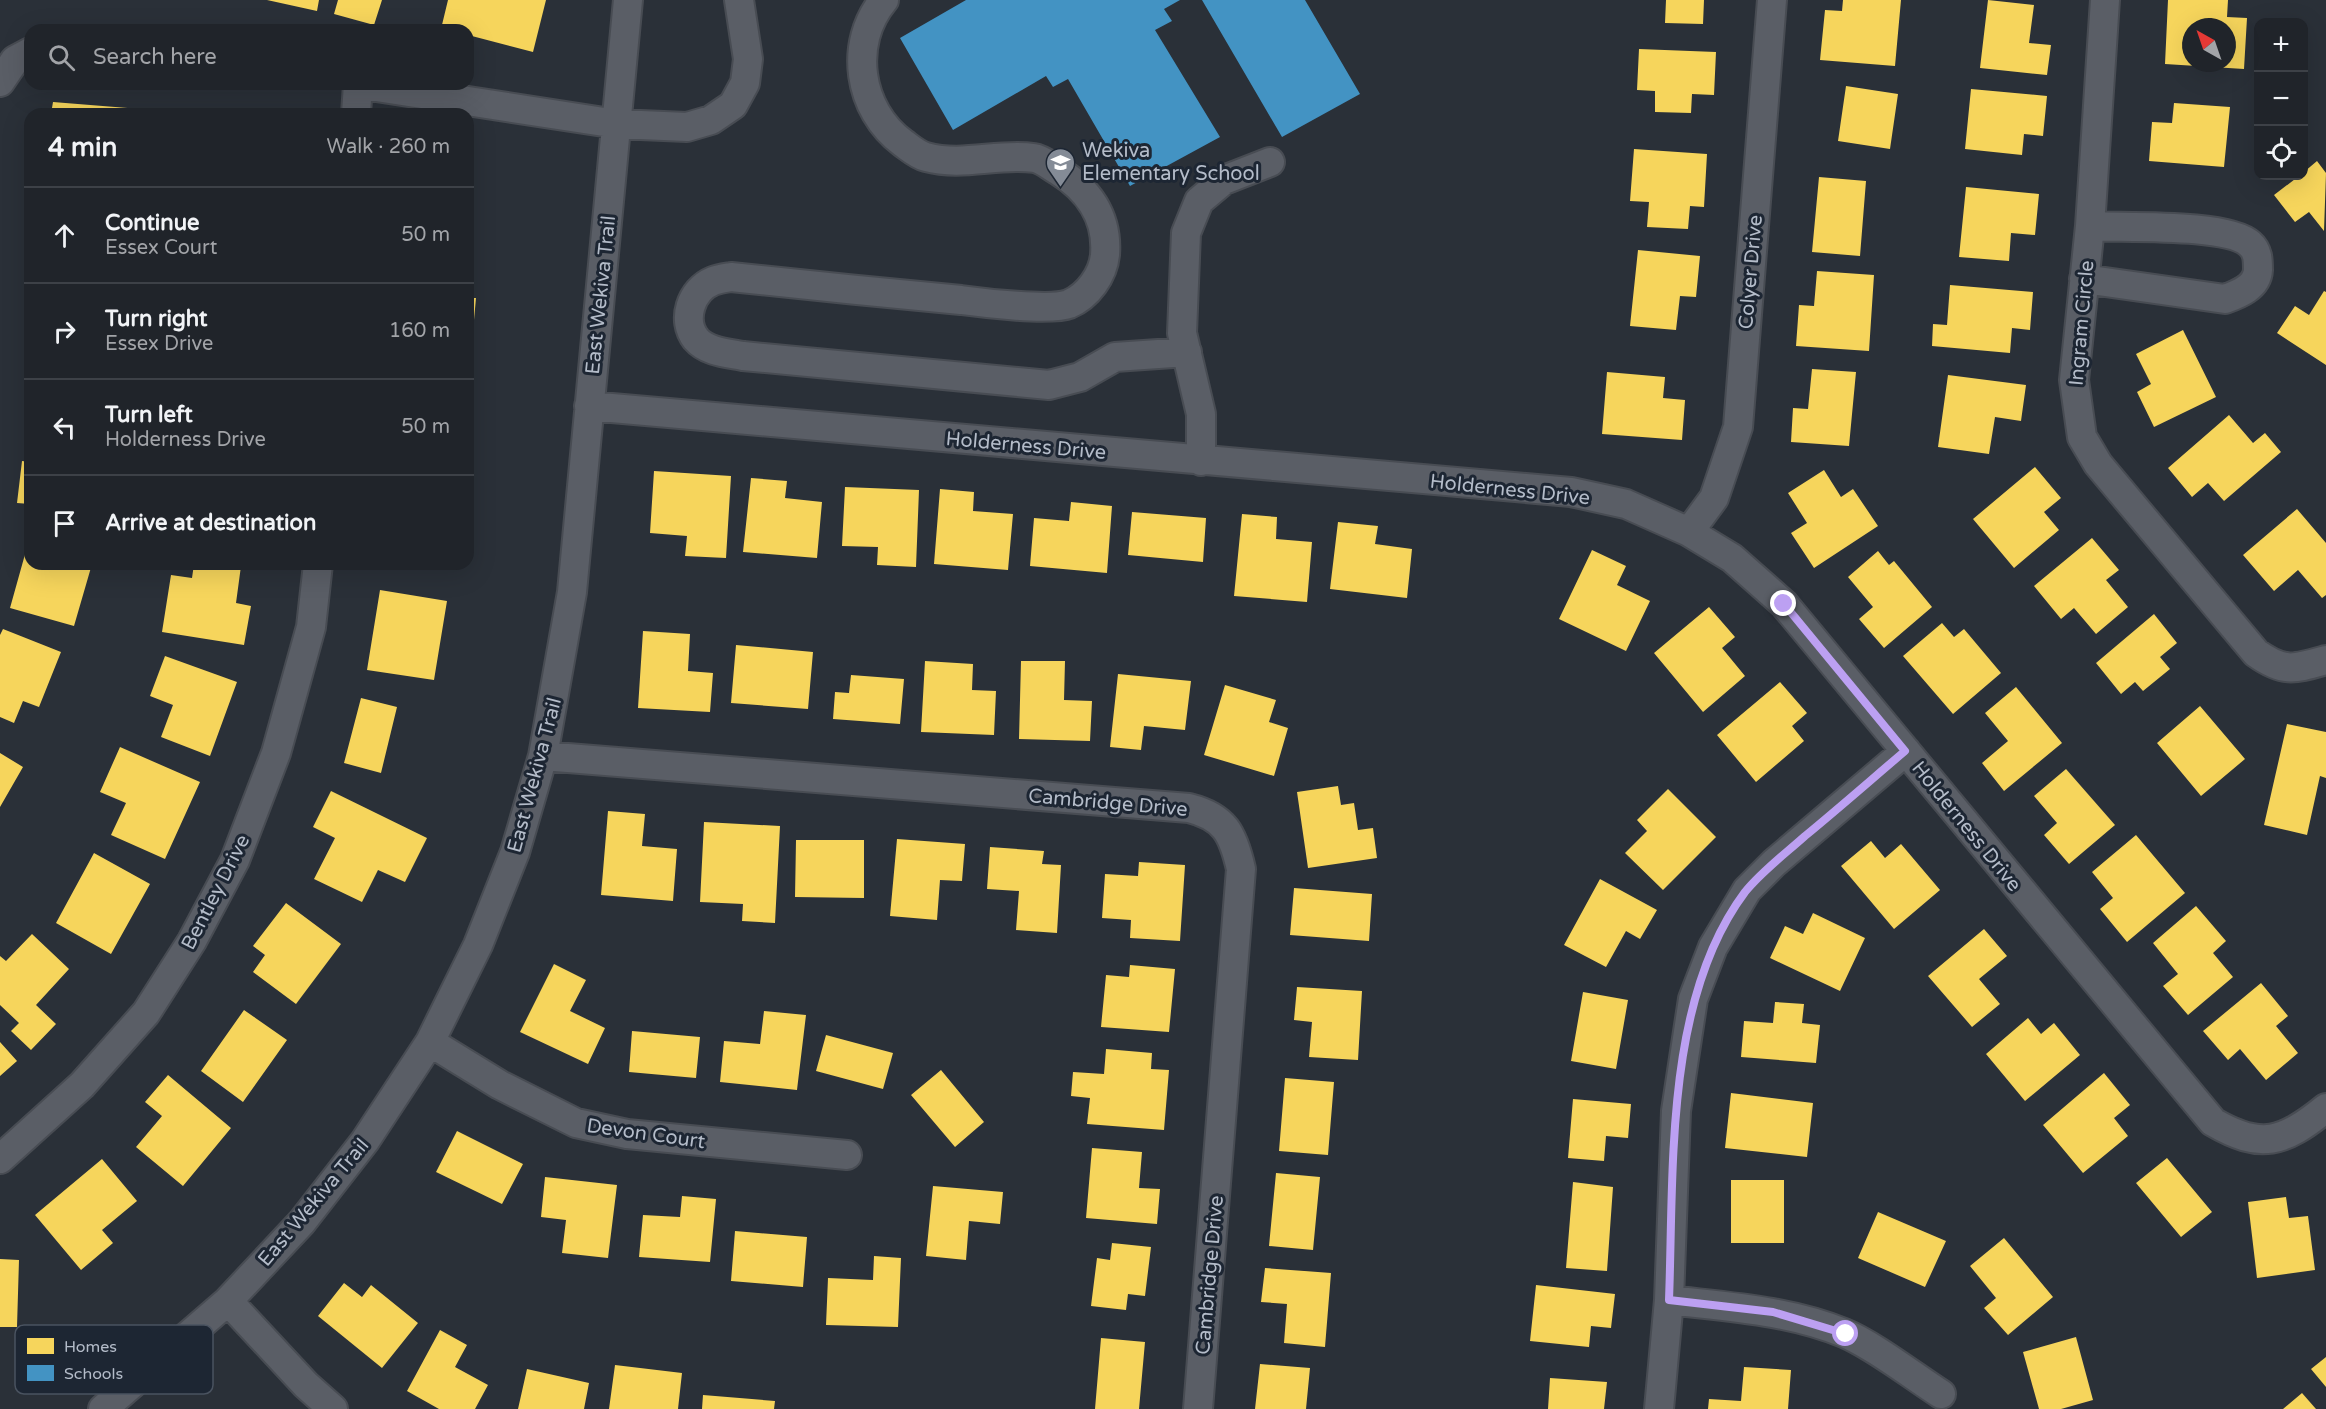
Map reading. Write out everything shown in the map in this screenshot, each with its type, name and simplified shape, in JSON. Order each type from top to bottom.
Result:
[{"type":"street","name":"East Wekiva Trail","points":[[200,1325],[228,1301],[309,1213],[365,1141],[430,1042],[478,945],[507,873],[543,756],[572,592],[628,0]]},
{"type":"street","points":[[397,90],[617,124],[687,127],[711,120],[733,105],[745,83],[748,59],[739,0]]},
{"type":"street","points":[[884,0],[872,15],[861,61],[865,96],[893,135],[923,157],[955,163],[1006,157],[1036,158],[1085,190],[1100,215],[1106,240],[1104,264],[1090,290],[1068,304],[1012,306],[731,277],[711,281],[692,299],[688,321],[696,339],[712,350],[743,356],[1049,385],[1080,377],[1115,357],[1187,352]]},
{"type":"street","name":"Colyer Drive","points":[[1689,532],[1714,498],[1738,427],[1772,0]]},
{"type":"street","name":"Ingram Circle","points":[[2105,0],[2090,226],[2075,389],[2082,437],[2098,464],[2256,652],[2274,666],[2295,669],[2326,660]]},
{"type":"street","points":[[356,108],[358,90]]},
{"type":"street","points":[[1202,461],[1202,414],[1182,333],[1185,233],[1199,201],[1224,180],[1270,162]]},
{"type":"street","points":[[2084,279],[2225,299],[2245,292],[2257,275],[2258,257],[2250,244],[2223,231],[2090,226]]},
{"type":"street","name":"Holderness Drive","points":[[589,406],[1571,492],[1626,504],[1689,532],[1732,558],[1784,604],[2213,1122],[2236,1136],[2261,1141],[2283,1135],[2326,1108]]},
{"type":"street","name":"Bentley Drive","points":[[0,1159],[82,1085],[146,1013],[192,941],[235,860],[279,742],[311,627],[317,570]]},
{"type":"street","points":[[1659,1409],[1669,1300],[1676,1111],[1693,999],[1713,946],[1747,890],[1774,863],[1905,751]]},
{"type":"street","name":"Cambridge Drive","points":[[543,756],[1189,808],[1209,813],[1226,828],[1236,847],[1241,869],[1198,1409]]},
{"type":"street","name":"Devon Court","points":[[430,1042],[500,1085],[576,1123],[627,1134],[847,1155]]},
{"type":"street","points":[[1669,1300],[1773,1312],[1846,1334],[1941,1394]]},
{"type":"street","points":[[228,1301],[306,1385],[333,1409]]},
{"type":"street","name":"East Wekiva Trail","points":[[103,1409],[120,1394]]},
{"type":"building: Homes","points":[[267,0],[319,0],[317,11]]},
{"type":"building: Homes","points":[[338,0],[382,0],[374,24],[334,14]]},
{"type":"building: Homes","points":[[448,0],[546,0],[533,52],[474,37],[474,24],[442,24]]},
{"type":"building: Homes","points":[[1666,0],[1704,0],[1703,24],[1665,23]]},
{"type":"building: Homes","points":[[1843,0],[1901,0],[1895,66],[1820,60],[1825,10],[1842,11]]},
{"type":"building: Homes","points":[[1988,0],[2034,5],[2029,43],[2051,45],[2047,75],[1980,68]]},
{"type":"building: Homes","points":[[2168,0],[2228,0],[2227,17],[2247,18],[2244,69],[2236,68],[2236,18],[2182,18],[2182,65],[2165,64]]},
{"type":"building: Homes","points":[[1639,49],[1716,52],[1714,95],[1692,94],[1691,113],[1655,112],[1655,91],[1637,90]]},
{"type":"building: Homes","points":[[1846,86],[1898,94],[1890,149],[1838,141]]},
{"type":"building: Homes","points":[[1971,89],[2047,96],[2043,136],[2024,134],[2022,155],[1965,149]]},
{"type":"building: Homes","points":[[53,102],[128,108],[52,108]]},
{"type":"building: Homes","points":[[2174,103],[2230,107],[2224,167],[2149,161],[2152,122],[2172,123]]},
{"type":"building: Homes","points":[[1634,149],[1707,154],[1704,207],[1690,206],[1688,229],[1647,227],[1649,202],[1630,201]]},
{"type":"building: Homes","points":[[2317,161],[2326,173],[2324,231],[2309,212],[2295,222],[2274,195],[2294,180],[2308,180],[2308,169]]},
{"type":"building: Homes","points":[[1819,177],[1866,181],[1860,256],[1812,252]]},
{"type":"building: Homes","points":[[1966,187],[2039,194],[2035,235],[2011,233],[2009,261],[1959,257]]},
{"type":"building: Homes","points":[[1638,250],[1700,256],[1696,297],[1680,296],[1676,330],[1630,326]]},
{"type":"building: Homes","points":[[1817,271],[1874,275],[1869,351],[1796,346],[1799,305],[1814,306]]},
{"type":"building: Homes","points":[[1950,285],[2033,292],[2030,330],[2012,328],[2010,353],[1932,346],[1933,324],[1947,325]]},
{"type":"building: Homes","points":[[2324,291],[2326,292],[2326,365],[2277,333],[2295,306],[2309,315]]},
{"type":"building: Homes","points":[[2183,330],[2216,397],[2154,427],[2137,392],[2151,384],[2136,354]]},
{"type":"building: Homes","points":[[1812,369],[1856,372],[1849,446],[1791,442],[1793,408],[1808,409]]},
{"type":"building: Homes","points":[[1607,372],[1665,377],[1663,398],[1685,400],[1682,440],[1602,434]]},
{"type":"building: Homes","points":[[1948,375],[2026,385],[2021,421],[1995,417],[1989,454],[1938,447]]},
{"type":"building: Homes","points":[[2229,415],[2253,443],[2265,433],[2281,452],[2224,501],[2208,483],[2192,497],[2168,468]]},
{"type":"building: Homes","points":[[22,461],[24,461],[24,504],[17,503]]},
{"type":"building: Homes","points":[[2035,467],[2061,498],[2044,512],[2059,530],[2014,568],[1973,519]]},
{"type":"building: Homes","points":[[1824,470],[1841,497],[1853,489],[1878,526],[1814,568],[1791,533],[1807,523],[1788,493]]},
{"type":"building: Homes","points":[[654,471],[731,476],[726,558],[685,556],[687,536],[650,533]]},
{"type":"building: Homes","points":[[751,478],[787,481],[785,498],[822,502],[817,558],[743,552]]},
{"type":"building: Homes","points":[[845,487],[919,490],[916,567],[877,565],[878,547],[842,546]]},
{"type":"building: Homes","points":[[940,489],[974,492],[973,511],[1013,514],[1008,570],[934,564]]},
{"type":"building: Homes","points":[[1071,502],[1112,506],[1107,573],[1030,566],[1034,518],[1069,521]]},
{"type":"building: Homes","points":[[2297,509],[2326,543],[2326,595],[2322,598],[2298,570],[2274,591],[2243,555]]},
{"type":"building: Homes","points":[[1132,512],[1206,518],[1203,562],[1128,555]]},
{"type":"building: Homes","points":[[1242,514],[1277,517],[1276,539],[1312,542],[1307,602],[1234,596]]},
{"type":"building: Homes","points":[[1338,522],[1378,526],[1375,544],[1412,549],[1407,598],[1330,589]]},
{"type":"building: Homes","points":[[2092,538],[2119,570],[2106,580],[2128,607],[2096,634],[2074,608],[2061,619],[2034,586]]},
{"type":"building: Homes","points":[[1592,550],[1626,566],[1617,585],[1650,601],[1626,651],[1559,619]]},
{"type":"building: Homes","points":[[1878,551],[1889,565],[1894,561],[1932,607],[1884,648],[1859,619],[1873,607],[1848,577]]},
{"type":"building: Homes","points":[[24,558],[24,570],[90,570],[74,626],[10,608]]},
{"type":"building: Homes","points":[[193,570],[240,570],[236,603],[251,606],[244,645],[162,632],[171,575],[192,578]]},
{"type":"building: Homes","points":[[380,590],[447,601],[434,680],[367,670]]},
{"type":"building: Homes","points":[[1709,607],[1735,637],[1722,648],[1745,676],[1703,712],[1654,653]]},
{"type":"building: Homes","points":[[2154,614],[2177,643],[2160,657],[2170,669],[2143,691],[2135,682],[2121,694],[2096,663]]},
{"type":"building: Homes","points":[[1942,623],[1954,637],[1964,629],[2001,673],[1953,714],[1903,656]]},
{"type":"building: Homes","points":[[3,629],[61,652],[39,707],[23,701],[14,723],[0,717],[0,635]]},
{"type":"building: Homes","points":[[643,631],[690,634],[688,671],[713,673],[710,712],[638,708]]},
{"type":"building: Homes","points":[[736,645],[813,652],[808,709],[731,703]]},
{"type":"building: Homes","points":[[165,656],[237,682],[210,756],[161,737],[173,705],[150,696]]},
{"type":"building: Homes","points":[[925,661],[973,664],[972,690],[996,691],[994,735],[921,732]]},
{"type":"building: Homes","points":[[1021,661],[1065,661],[1064,700],[1092,701],[1090,741],[1019,739]]},
{"type":"building: Homes","points":[[1118,674],[1191,681],[1185,730],[1144,726],[1141,750],[1110,747]]},
{"type":"building: Homes","points":[[851,675],[904,679],[900,724],[833,719],[835,692],[849,693]]},
{"type":"building: Homes","points":[[1780,682],[1807,713],[1792,726],[1804,741],[1756,782],[1717,735]]},
{"type":"building: Homes","points":[[1225,685],[1276,700],[1269,722],[1288,728],[1274,776],[1204,755]]},
{"type":"building: Homes","points":[[2016,687],[2062,743],[2004,791],[1982,763],[2008,741],[1985,713]]},
{"type":"building: Homes","points":[[361,698],[397,707],[381,773],[344,763]]},
{"type":"building: Homes","points":[[2200,706],[2245,759],[2201,796],[2157,743]]},
{"type":"building: Homes","points":[[2287,724],[2326,732],[2326,778],[2320,776],[2307,835],[2264,825]]},
{"type":"building: Homes","points":[[120,747],[200,782],[165,859],[111,835],[126,803],[100,792]]},
{"type":"building: Homes","points":[[0,753],[23,767],[0,807]]},
{"type":"building: Homes","points":[[2066,769],[2115,825],[2069,864],[2044,835],[2057,823],[2034,796]]},
{"type":"building: Homes","points":[[1338,786],[1341,805],[1354,803],[1358,830],[1373,828],[1377,858],[1308,868],[1297,792]]},
{"type":"building: Homes","points":[[1668,789],[1716,837],[1663,890],[1625,853],[1647,831],[1637,820]]},
{"type":"building: Homes","points":[[331,791],[427,838],[405,882],[378,870],[362,902],[314,879],[335,838],[313,827]]},
{"type":"building: Homes","points":[[608,811],[645,814],[642,846],[677,849],[673,901],[601,895]]},
{"type":"building: Homes","points":[[704,822],[780,826],[775,923],[742,921],[743,904],[700,902]]},
{"type":"building: Homes","points":[[2136,835],[2185,893],[2127,942],[2100,909],[2113,898],[2092,872]]},
{"type":"building: Homes","points":[[897,839],[965,844],[962,881],[940,880],[937,920],[890,916]]},
{"type":"building: Homes","points":[[796,840],[864,840],[864,898],[795,897]]},
{"type":"building: Homes","points":[[1871,841],[1885,858],[1901,844],[1940,890],[1894,929],[1841,866]]},
{"type":"building: Homes","points":[[990,847],[1044,851],[1042,864],[1061,865],[1057,933],[1016,930],[1019,891],[987,889]]},
{"type":"building: Homes","points":[[94,853],[150,884],[111,954],[56,923]]},
{"type":"building: Homes","points":[[1139,862],[1185,865],[1180,941],[1130,938],[1131,920],[1102,918],[1105,874],[1138,876]]},
{"type":"building: Homes","points":[[1600,879],[1657,910],[1640,939],[1626,931],[1606,967],[1564,945]]},
{"type":"building: Homes","points":[[1294,888],[1372,894],[1369,941],[1290,935]]},
{"type":"building: Homes","points":[[286,903],[341,944],[296,1004],[253,972],[265,955],[253,946]]},
{"type":"building: Homes","points":[[2196,906],[2226,941],[2213,953],[2233,977],[2188,1015],[2163,986],[2178,974],[2153,943]]},
{"type":"building: Homes","points":[[1813,913],[1865,938],[1840,991],[1770,958],[1785,926],[1803,934]]},
{"type":"building: Homes","points":[[1984,929],[2007,956],[1979,979],[2000,1004],[1972,1027],[1928,976]]},
{"type":"building: Homes","points":[[32,934],[69,969],[36,1005],[56,1024],[31,1050],[11,1031],[19,1023],[0,1005],[0,956],[6,961]]},
{"type":"building: Homes","points":[[554,964],[586,980],[570,1011],[605,1028],[588,1064],[520,1032]]},
{"type":"building: Homes","points":[[1130,965],[1175,969],[1169,1032],[1101,1027],[1106,975],[1129,977]]},
{"type":"building: Homes","points":[[2261,983],[2288,1016],[2276,1026],[2298,1053],[2266,1080],[2240,1049],[2228,1060],[2203,1031]]},
{"type":"building: Homes","points":[[1297,987],[1362,991],[1358,1060],[1309,1057],[1312,1022],[1294,1020]]},
{"type":"building: Homes","points":[[1583,992],[1628,1000],[1616,1069],[1571,1061]]},
{"type":"building: Homes","points":[[1775,1002],[1804,1004],[1802,1023],[1820,1025],[1816,1063],[1741,1057],[1744,1021],[1773,1023]]},
{"type":"building: Homes","points":[[244,1010],[287,1040],[243,1102],[201,1071]]},
{"type":"building: Homes","points":[[764,1011],[806,1015],[797,1090],[720,1082],[724,1041],[760,1044]]},
{"type":"building: Homes","points":[[2028,1018],[2041,1034],[2054,1023],[2080,1055],[2025,1101],[1986,1054]]},
{"type":"building: Homes","points":[[632,1031],[700,1037],[696,1078],[629,1072]]},
{"type":"building: Homes","points":[[826,1035],[893,1053],[883,1089],[816,1071]]},
{"type":"building: Homes","points":[[0,1042],[17,1061],[0,1076]]},
{"type":"building: Homes","points":[[1106,1049],[1152,1053],[1151,1069],[1169,1070],[1164,1130],[1087,1124],[1090,1098],[1071,1096],[1073,1072],[1104,1074]]},
{"type":"building: Homes","points":[[941,1070],[984,1122],[955,1147],[911,1095]]},
{"type":"building: Homes","points":[[2104,1073],[2130,1105],[2114,1118],[2128,1136],[2083,1173],[2043,1125]]},
{"type":"building: Homes","points":[[168,1075],[231,1128],[183,1186],[136,1147],[162,1116],[145,1102]]},
{"type":"building: Homes","points":[[1285,1078],[1334,1082],[1328,1155],[1279,1151]]},
{"type":"building: Homes","points":[[1731,1093],[1813,1103],[1807,1157],[1725,1148]]},
{"type":"building: Homes","points":[[1573,1099],[1631,1104],[1628,1138],[1606,1136],[1604,1161],[1568,1158]]},
{"type":"building: Homes","points":[[457,1131],[523,1164],[502,1204],[436,1172]]},
{"type":"building: Homes","points":[[1092,1148],[1142,1152],[1139,1188],[1160,1189],[1157,1224],[1086,1218]]},
{"type":"building: Homes","points":[[2167,1158],[2212,1212],[2181,1237],[2136,1183]]},
{"type":"building: Homes","points":[[102,1159],[137,1201],[102,1230],[113,1243],[81,1270],[35,1215]]},
{"type":"building: Homes","points":[[1276,1173],[1320,1177],[1313,1250],[1269,1246]]},
{"type":"building: Homes","points":[[545,1177],[617,1185],[608,1258],[562,1253],[566,1220],[541,1217]]},
{"type":"building: Homes","points":[[1731,1180],[1784,1180],[1784,1243],[1731,1243]]},
{"type":"building: Homes","points":[[1573,1182],[1613,1187],[1607,1271],[1566,1268]]},
{"type":"building: Homes","points":[[933,1186],[1003,1192],[1000,1224],[969,1221],[966,1260],[926,1256]]},
{"type":"building: Homes","points":[[682,1196],[716,1199],[710,1262],[639,1257],[643,1215],[680,1217]]},
{"type":"building: Homes","points":[[2286,1197],[2289,1218],[2308,1216],[2315,1270],[2257,1278],[2248,1202]]},
{"type":"building: Homes","points":[[1878,1212],[1946,1241],[1925,1287],[1858,1258]]},
{"type":"building: Homes","points":[[735,1231],[807,1237],[803,1287],[731,1281]]},
{"type":"building: Homes","points":[[2004,1238],[2053,1297],[2008,1335],[1984,1308],[1996,1298],[1970,1266]]},
{"type":"building: Homes","points":[[1112,1243],[1151,1247],[1145,1296],[1128,1294],[1126,1310],[1091,1306],[1097,1258],[1110,1260]]},
{"type":"building: Homes","points":[[874,1256],[901,1258],[898,1327],[826,1325],[828,1278],[873,1280]]},
{"type":"building: Homes","points":[[0,1259],[19,1260],[17,1325],[0,1327]]},
{"type":"building: Homes","points":[[1265,1268],[1331,1273],[1325,1347],[1284,1343],[1287,1304],[1261,1302]]},
{"type":"building: Homes","points":[[344,1283],[362,1297],[371,1285],[418,1323],[382,1368],[318,1316]]},
{"type":"building: Homes","points":[[1536,1285],[1615,1294],[1611,1328],[1591,1326],[1589,1347],[1530,1341]]},
{"type":"building: Homes","points":[[440,1330],[467,1345],[455,1367],[488,1385],[475,1409],[439,1409],[407,1391]]},
{"type":"building: Homes","points":[[2076,1337],[2093,1400],[2061,1409],[2039,1409],[2023,1352]]},
{"type":"building: Homes","points":[[1101,1338],[1145,1342],[1139,1409],[1095,1409]]},
{"type":"building: Homes","points":[[2326,1357],[2326,1387],[2311,1369]]},
{"type":"building: Homes","points":[[1260,1364],[1310,1368],[1306,1409],[1255,1409]]},
{"type":"building: Homes","points":[[615,1365],[682,1373],[678,1409],[609,1409]]},
{"type":"building: Homes","points":[[1744,1367],[1791,1370],[1788,1409],[1708,1409],[1709,1399],[1741,1401]]},
{"type":"building: Homes","points":[[527,1369],[589,1383],[584,1409],[518,1409]]},
{"type":"building: Homes","points":[[1550,1378],[1607,1382],[1604,1409],[1548,1409]]},
{"type":"building: Homes","points":[[2302,1393],[2316,1409],[2283,1409]]},
{"type":"building: Homes","points":[[703,1395],[775,1401],[774,1409],[702,1409]]},
{"type":"building: Schools","points":[[966,0],[1180,0],[1164,9],[1172,21],[1155,30],[1220,137],[1130,186],[1068,79],[1053,87],[1046,76],[953,130],[900,38]]},
{"type":"building: Schools","points":[[1202,0],[1305,0],[1360,94],[1282,137]]},
{"type":"place","name":"Wekiva Elementary School","points":[[1061,188]]},
{"type":"route","points":[[1784,604],[1905,751],[1774,863],[1747,890],[1729,916],[1713,946],[1693,999],[1676,1111],[1669,1300],[1773,1312],[1846,1334]]}]
